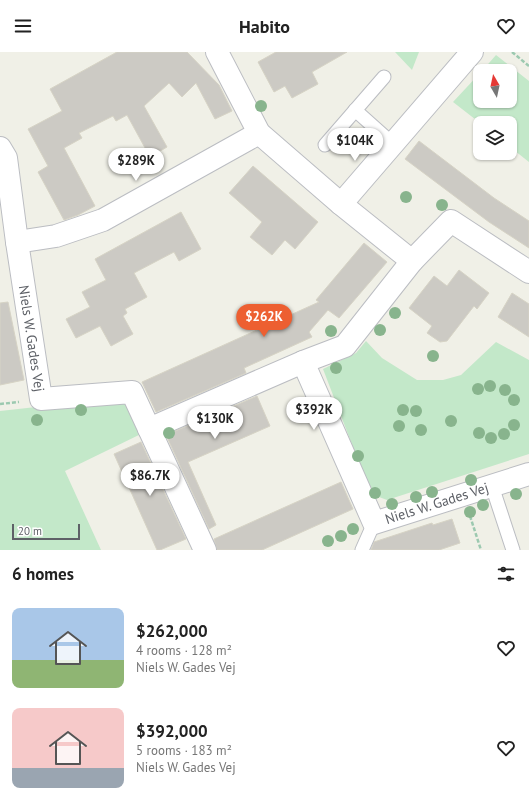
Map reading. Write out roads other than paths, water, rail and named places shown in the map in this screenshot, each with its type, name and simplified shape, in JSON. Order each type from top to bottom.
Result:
[{"type":"street","points":[[217,52],[259,133],[341,204],[412,262]]},
{"type":"street","points":[[341,204],[472,52]]},
{"type":"street","points":[[17,242],[56,236],[103,220],[259,133]]},
{"type":"street","name":"Niels W. Gades Vej","points":[[0,148],[6,158],[41,399],[132,392],[205,550]]},
{"type":"street","points":[[149,429],[303,362],[345,346],[412,262],[451,221],[529,272]]},
{"type":"street","name":"Niels W. Gades Vej","points":[[303,362],[374,523],[529,474]]},
{"type":"lane","points":[[325,145],[384,77]]},
{"type":"lane","points":[[355,110],[393,144]]},
{"type":"lane","points":[[492,486],[513,550]]},
{"type":"lane","points":[[362,550],[374,523]]}]
